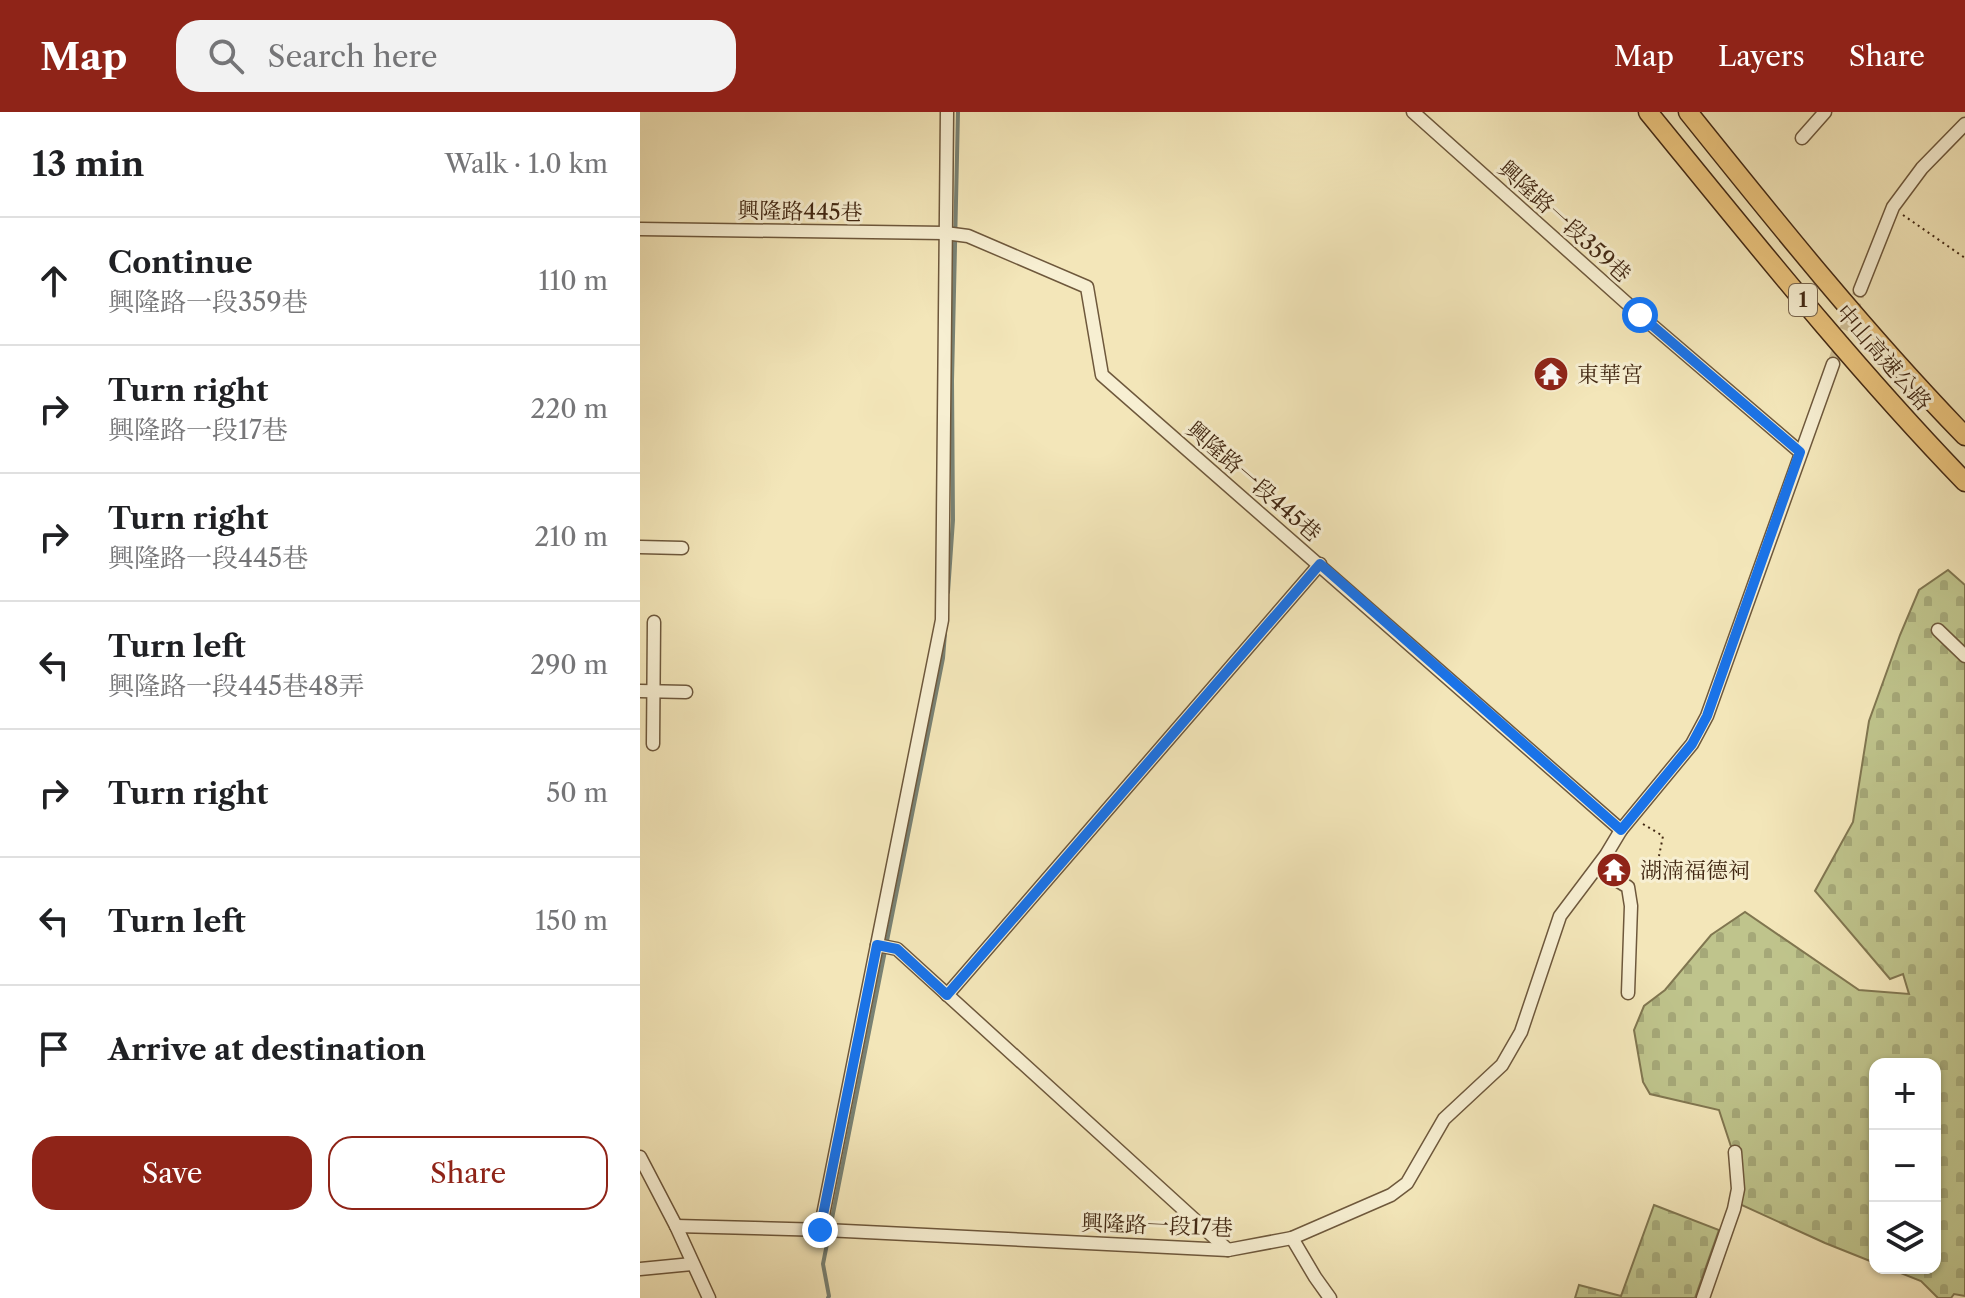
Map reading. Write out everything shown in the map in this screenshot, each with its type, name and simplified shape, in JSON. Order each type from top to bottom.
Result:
[{"type":"highway","name":"中山高速公路","points":[[1648,112],[1907,422],[1965,482]]},
{"type":"highway","name":"中山高速公路","points":[[1688,112],[1904,371],[1965,436]]},
{"type":"street","points":[[827,1230],[883,946],[942,620],[952,234],[947,112]]},
{"type":"street","name":"興隆路一段359巷","points":[[1413,112],[1640,315],[1800,452]]},
{"type":"street","points":[[1802,138],[1825,112]]},
{"type":"street","points":[[1860,290],[1893,207],[1922,168],[1965,124]]},
{"type":"street","name":"興隆路445巷","points":[[640,229],[952,234]]},
{"type":"street","name":"興隆路一段445巷","points":[[952,234],[968,236],[1087,287],[1102,375],[1621,830]]},
{"type":"street","name":"興隆路一段17巷","points":[[676,1226],[827,1230],[1228,1250],[1292,1238],[1391,1195],[1407,1183],[1444,1119],[1502,1065],[1521,1032],[1560,916],[1597,868],[1621,830],[1692,744],[1707,716],[1833,364]]},
{"type":"street","points":[[640,547],[682,548]]},
{"type":"street","points":[[947,995],[1320,564]]},
{"type":"street","points":[[653,744],[654,622]]},
{"type":"street","points":[[1938,630],[1965,656]]},
{"type":"street","points":[[640,691],[686,692]]},
{"type":"street","points":[[1597,868],[1628,887],[1631,906],[1628,993]]},
{"type":"street","points":[[883,946],[897,949],[1228,1250]]},
{"type":"street","points":[[1703,1298],[1734,1209],[1738,1189],[1735,1152]]},
{"type":"street","points":[[640,1157],[709,1298]]},
{"type":"street","points":[[1292,1238],[1330,1298]]},
{"type":"street","points":[[640,1269],[692,1264]]},
{"type":"path","points":[[1893,207],[1965,258]]},
{"type":"path","points":[[1631,818],[1663,836],[1659,856]]},
{"type":"green space","points":[[1948,570],[1965,585],[1965,1296],[1954,1294],[1951,1298],[1938,1298],[1921,1281],[1903,1274],[1941,1274],[1941,1058],[1869,1058],[1869,1261],[1735,1202],[1741,1177],[1719,1110],[1650,1094],[1643,1082],[1634,1030],[1644,1006],[1665,990],[1711,935],[1745,912],[1859,990],[1909,994],[1903,974],[1890,979],[1815,891],[1853,822],[1869,721],[1919,590]]},
{"type":"green space","points":[[1654,1205],[1719,1230],[1695,1298],[1575,1298],[1579,1285],[1621,1296]]},
{"type":"waterway","points":[[948,592],[953,520],[952,381],[958,112]]},
{"type":"waterway","points":[[828,1298],[823,1264],[943,658],[945,633]]},
{"type":"tunnel","points":[[1833,364],[1860,290]]},
{"type":"place","name":"東華宮","points":[[1551,374]]},
{"type":"place","name":"湖湳福德祠","points":[[1614,870]]},
{"type":"route","points":[[820,1230],[877,945],[897,949],[947,995],[1320,564],[1621,830],[1692,744],[1707,716],[1800,452],[1640,315]]}]
